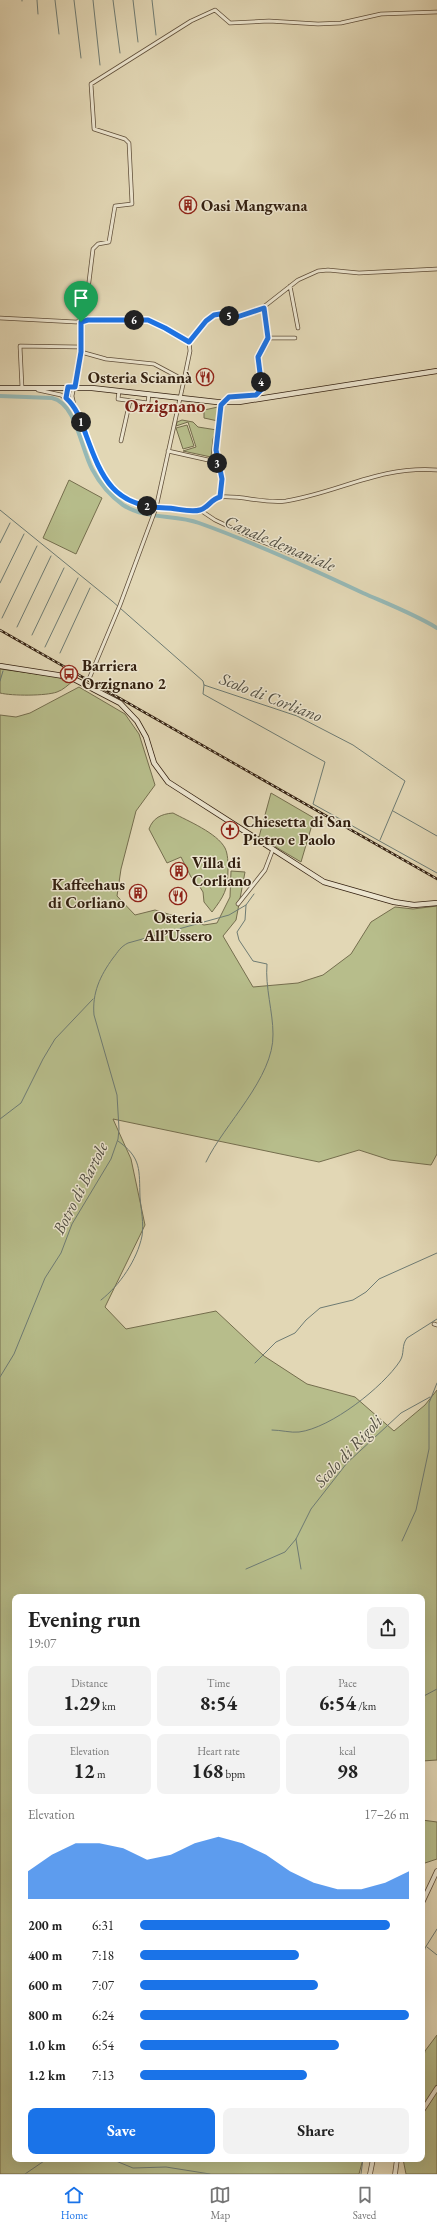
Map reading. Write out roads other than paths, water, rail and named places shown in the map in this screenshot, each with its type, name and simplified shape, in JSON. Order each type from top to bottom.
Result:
[{"type":"main road","points":[[0,388],[75,387],[222,402],[260,400],[437,371]]},
{"type":"main road","points":[[0,666],[66,676],[79,680],[120,703],[129,711],[139,724],[146,737],[154,763],[168,782],[330,884],[394,902],[414,905],[437,903]]},
{"type":"street","points":[[437,12],[381,14],[350,22],[318,24],[269,21],[230,23],[215,10],[190,21],[91,84],[94,129],[126,139],[129,143],[132,204],[114,206],[109,242],[98,244],[93,249],[85,314],[81,322],[81,352],[72,396],[96,463],[110,487],[126,500],[143,506],[200,510],[213,500],[220,497],[281,502],[374,475],[415,470],[437,470]]},
{"type":"street","points":[[89,679],[119,607],[156,508],[181,398],[190,350],[189,342],[206,321],[214,315],[220,314],[237,317],[264,308],[302,278],[321,270],[359,273],[437,269]]},
{"type":"street","points":[[290,286],[298,328]]},
{"type":"street","points":[[220,497],[222,479],[217,462],[216,450],[222,402],[229,397],[251,396],[260,392],[262,384],[258,357],[268,338],[264,308]]},
{"type":"street","points":[[0,318],[81,322],[88,320],[148,320],[189,342]]},
{"type":"street","points":[[268,338],[295,338]]},
{"type":"street","points":[[22,388],[20,346],[80,347]]},
{"type":"street","points":[[81,352],[106,359],[154,364],[184,380]]},
{"type":"street","points":[[66,398],[68,387]]},
{"type":"street","points":[[30,388],[66,398],[74,405]]},
{"type":"street","points":[[119,391],[118,399],[148,403],[149,394]]},
{"type":"street","points":[[121,441],[130,401]]},
{"type":"street","points":[[168,451],[217,462]]},
{"type":"street","points":[[200,510],[206,516],[314,563]]},
{"type":"street","points":[[238,904],[265,870],[273,849]]},
{"type":"street","points":[[425,1897],[437,1871]]},
{"type":"street","points":[[425,2106],[437,2088]]},
{"type":"street","points":[[370,2174],[372,2162]]},
{"type":"street","points":[[395,2174],[397,2162]]},
{"type":"waterway","points":[[37,0],[38,14]]},
{"type":"waterway","points":[[55,0],[59,34]]},
{"type":"waterway","points":[[74,0],[81,58]]},
{"type":"waterway","points":[[93,0],[100,65]]},
{"type":"waterway","points":[[113,0],[120,53]]},
{"type":"waterway","points":[[133,0],[138,42]]},
{"type":"waterway","points":[[152,0],[156,35]]},
{"type":"waterway","name":"Canale demaniale","points":[[0,396],[52,398],[67,408],[77,428],[88,460],[95,474],[109,493],[123,505],[132,510],[151,515],[190,520],[262,547],[401,609],[437,628]]},
{"type":"waterway","name":"Scolo di Corliano","points":[[0,510],[112,601],[203,681],[204,685],[297,716],[353,745],[405,781],[380,840]]},
{"type":"waterway","points":[[0,543],[10,523]]},
{"type":"waterway","points":[[0,583],[24,534]]},
{"type":"waterway","points":[[2,618],[37,546]]},
{"type":"waterway","points":[[17,627],[51,556]]},
{"type":"waterway","points":[[32,635],[64,568]]},
{"type":"waterway","points":[[45,647],[78,578]]},
{"type":"waterway","points":[[60,653],[90,588]]},
{"type":"waterway","points":[[0,681],[3,671]]},
{"type":"waterway","name":"Scolo di Corliano","points":[[204,685],[203,694],[325,762],[313,804],[437,873]]},
{"type":"waterway","name":"Scolo di Corliano","points":[[393,811],[437,836]]},
{"type":"waterway","points":[[206,1162],[214,1147],[257,1084],[271,1051],[273,1026],[267,982],[267,964],[253,961],[239,940],[237,932],[245,920],[246,905],[254,894]]},
{"type":"waterway","name":"Botro di Bartole","points":[[0,1377],[14,1354],[45,1278],[61,1253],[72,1224],[111,1159],[118,1139],[119,1129],[117,1095],[94,1015],[94,999],[101,978],[108,965],[118,952],[128,943],[229,915],[246,905]]},
{"type":"waterway","points":[[0,1119],[21,1103],[43,1059],[55,1039],[93,999]]},
{"type":"waterway","points":[[101,1300],[115,1287],[132,1263],[140,1245],[143,1231],[138,1165],[131,1153],[118,1141]]},
{"type":"waterway","points":[[255,1363],[276,1342],[295,1333],[306,1320],[320,1308],[353,1300],[366,1292],[379,1279],[437,1253]]},
{"type":"waterway","points":[[272,1430],[299,1432],[312,1429],[341,1415],[369,1394],[392,1371],[400,1361],[407,1338],[437,1319]]},
{"type":"waterway","points":[[402,1541],[416,1510],[429,1449],[429,1403],[437,1383]]},
{"type":"waterway","name":"Scolo di Rigoli","points":[[246,1569],[285,1552],[296,1539],[311,1509],[347,1463],[401,1413],[430,1397]]},
{"type":"waterway","points":[[296,1539],[301,1569]]},
{"type":"waterway","points":[[425,1695],[437,1689]]},
{"type":"waterway","points":[[425,1948],[437,1929]]},
{"type":"waterway","points":[[427,1947],[437,1955]]},
{"type":"waterway","points":[[25,2174],[43,2162]]},
{"type":"waterway","points":[[118,2162],[133,2168],[166,2167],[210,2174]]},
{"type":"waterway","points":[[361,2174],[363,2162]]},
{"type":"railway","points":[[0,630],[437,879]]},
{"type":"place","name":"Oasi Mangwana","points":[[188,205]]},
{"type":"place","name":"Osteria Sciannà","points":[[205,377]]},
{"type":"place","name":"Barriera Orzignano 2","points":[[69,674]]},
{"type":"place","name":"Chiesetta di San Pietro e Paolo","points":[[230,830]]},
{"type":"place","name":"Villa di Corliano","points":[[179,871]]},
{"type":"place","name":"Kaffeehaus di Corliano","points":[[138,893]]},
{"type":"place","name":"Osteria All’Ussero","points":[[178,896]]},
{"type":"district","name":"Orzignano","points":[[165,406]]}]
